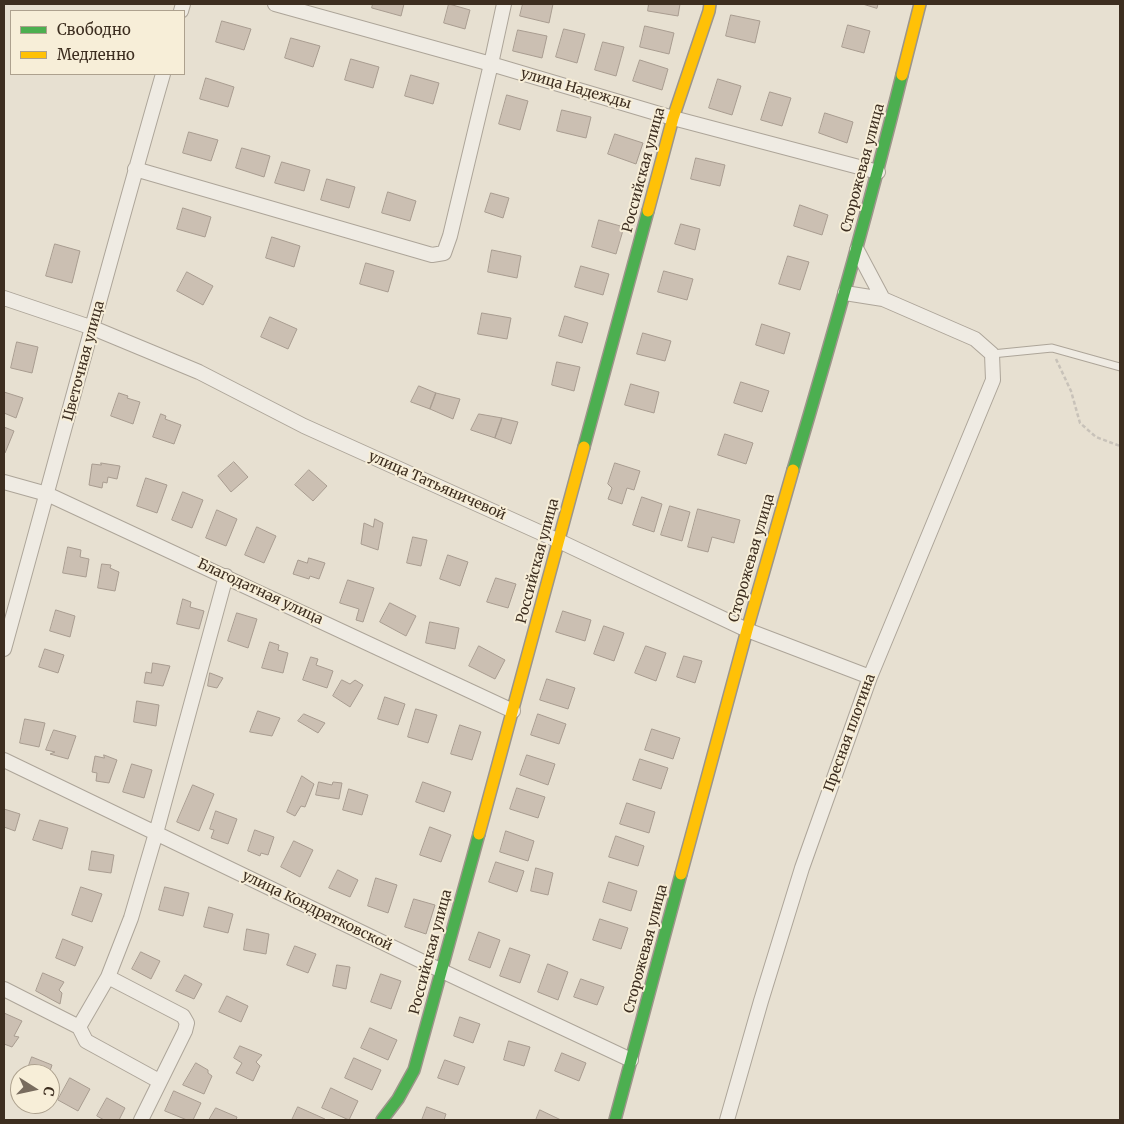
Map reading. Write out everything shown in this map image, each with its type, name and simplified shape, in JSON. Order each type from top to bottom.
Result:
[{"type":"street","name":"улица Надежды","points":[[275,4],[491,64],[673,118],[878,172]]},
{"type":"street","points":[[136,169],[432,255],[444,253],[450,236],[504,4]]},
{"type":"street","name":"Российская улица","points":[[382,1120],[398,1099],[414,1070],[673,118],[710,4]]},
{"type":"street","name":"Сторожевая улица","points":[[615,1120],[747,630],[857,250],[920,4]]},
{"type":"street","name":"Цветочная улица","points":[[4,649],[163,75]]},
{"type":"street","points":[[857,250],[883,300]]},
{"type":"street","points":[[845,293],[883,300],[975,339],[992,354]]},
{"type":"street","name":"улица Татьяничевой","points":[[4,298],[93,328],[199,372],[304,426],[559,541],[747,630],[870,677]]},
{"type":"street","name":"Пресная плотина","points":[[727,1120],[802,868],[870,677],[993,380],[992,354]]},
{"type":"street","name":"Благодатная улица","points":[[4,482],[47,494],[513,711]]},
{"type":"street","points":[[80,1027],[108,977],[131,918],[156,834],[226,576]]},
{"type":"street","name":"улица Кондратковской","points":[[4,760],[631,1060]]},
{"type":"street","points":[[108,977],[183,1016],[187,1023],[185,1031],[141,1120]]},
{"type":"street","points":[[4,989],[80,1027],[86,1041],[159,1081]]},
{"type":"lane","points":[[992,354],[1052,348],[1120,367]]},
{"type":"path","points":[[1052,348],[1071,391],[1080,423],[1096,437],[1120,446]]},
{"type":"building","points":[[373,4],[404,4],[401,16],[372,8]]},
{"type":"building","points":[[449,4],[470,10],[465,29],[444,23]]},
{"type":"building","points":[[523,4],[553,4],[549,23],[520,16]]},
{"type":"building","points":[[649,4],[680,4],[678,16],[648,11]]},
{"type":"building","points":[[863,4],[878,4],[877,8]]},
{"type":"building","points":[[731,15],[760,21],[755,43],[726,36]]},
{"type":"building","points":[[222,21],[251,29],[244,50],[216,42]]},
{"type":"building","points":[[848,25],[870,31],[864,53],[842,47]]},
{"type":"building","points":[[645,26],[674,33],[669,54],[640,47]]},
{"type":"building","points":[[564,29],[585,34],[577,63],[556,57]]},
{"type":"building","points":[[518,30],[547,36],[542,58],[513,51]]},
{"type":"building","points":[[291,38],[320,46],[313,67],[285,58]]},
{"type":"building","points":[[603,42],[624,47],[616,76],[595,70]]},
{"type":"building","points":[[351,59],[379,67],[373,88],[345,80]]},
{"type":"building","points":[[640,60],[668,69],[662,90],[633,81]]},
{"type":"building","points":[[411,75],[439,83],[433,104],[405,96]]},
{"type":"building","points":[[206,78],[234,87],[228,107],[200,99]]},
{"type":"building","points":[[718,79],[741,86],[732,115],[709,108]]},
{"type":"building","points":[[770,92],[791,98],[782,126],[761,120]]},
{"type":"building","points":[[507,95],[528,101],[520,130],[499,124]]},
{"type":"building","points":[[562,110],[591,117],[586,138],[557,131]]},
{"type":"building","points":[[825,113],[853,122],[847,143],[819,133]]},
{"type":"building","points":[[189,132],[218,140],[211,161],[183,153]]},
{"type":"building","points":[[615,134],[643,143],[636,164],[608,154]]},
{"type":"building","points":[[242,148],[270,156],[264,177],[236,168]]},
{"type":"building","points":[[696,158],[725,165],[720,186],[691,179]]},
{"type":"building","points":[[282,162],[310,170],[304,191],[275,183]]},
{"type":"building","points":[[327,179],[355,187],[349,208],[321,200]]},
{"type":"building","points":[[388,192],[416,201],[410,221],[382,213]]},
{"type":"building","points":[[491,193],[509,198],[503,218],[485,212]]},
{"type":"building","points":[[800,205],[828,215],[822,235],[794,226]]},
{"type":"building","points":[[183,208],[211,217],[205,237],[177,229]]},
{"type":"building","points":[[599,220],[624,227],[616,254],[592,247]]},
{"type":"building","points":[[681,224],[700,229],[695,250],[675,244]]},
{"type":"building","points":[[272,237],[300,246],[294,267],[266,258]]},
{"type":"building","points":[[55,244],[80,251],[72,283],[46,276]]},
{"type":"building","points":[[492,250],[521,256],[517,278],[488,272]]},
{"type":"building","points":[[788,256],[809,262],[800,290],[779,284]]},
{"type":"building","points":[[366,263],[394,271],[388,292],[360,284]]},
{"type":"building","points":[[581,266],[609,274],[603,295],[575,287]]},
{"type":"building","points":[[664,271],[693,279],[687,300],[658,292]]},
{"type":"building","points":[[187,272],[213,286],[203,305],[177,291]]},
{"type":"building","points":[[482,313],[511,318],[507,339],[478,334]]},
{"type":"building","points":[[565,316],[588,323],[582,343],[559,336]]},
{"type":"building","points":[[270,317],[297,329],[288,349],[261,337]]},
{"type":"building","points":[[762,324],[790,333],[784,354],[756,345]]},
{"type":"building","points":[[643,333],[671,341],[665,361],[637,354]]},
{"type":"building","points":[[17,342],[38,347],[32,373],[11,368]]},
{"type":"building","points":[[557,362],[580,367],[574,391],[552,385]]},
{"type":"building","points":[[741,382],[769,391],[762,412],[734,403]]},
{"type":"building","points":[[631,384],[659,392],[654,413],[625,405]]},
{"type":"building","points":[[419,386],[436,393],[430,409],[411,402]]},
{"type":"building","points":[[4,392],[23,398],[16,418],[4,413]]},
{"type":"building","points":[[119,393],[140,402],[133,424],[111,416]]},
{"type":"building","points":[[436,393],[460,399],[453,419],[430,409]]},
{"type":"building","points":[[161,414],[166,416],[165,419],[181,425],[174,444],[153,437]]},
{"type":"building","points":[[479,414],[502,418],[495,438],[471,430]]},
{"type":"building","points":[[502,418],[518,422],[511,444],[495,438]]},
{"type":"building","points":[[4,427],[14,431],[5,453],[4,453]]},
{"type":"building","points":[[725,434],[753,443],[746,464],[718,455]]},
{"type":"building","points":[[234,462],[248,477],[231,492],[218,476]]},
{"type":"building","points":[[101,463],[120,466],[117,479],[108,477],[107,483],[103,482],[102,488],[89,485],[92,464],[101,465]]},
{"type":"building","points":[[615,463],[640,471],[634,490],[627,488],[622,504],[608,499],[612,488],[608,484]]},
{"type":"building","points":[[309,470],[327,486],[313,501],[295,485]]},
{"type":"building","points":[[146,478],[167,485],[157,513],[137,506]]},
{"type":"building","points":[[183,492],[203,500],[192,528],[172,520]]},
{"type":"building","points":[[642,497],[662,504],[654,532],[633,525]]},
{"type":"building","points":[[670,506],[690,512],[682,541],[661,535]]},
{"type":"building","points":[[698,509],[740,520],[734,543],[712,537],[708,552],[688,547]]},
{"type":"building","points":[[217,510],[237,519],[226,546],[206,538]]},
{"type":"building","points":[[375,519],[383,523],[378,550],[361,544],[364,523],[373,527]]},
{"type":"building","points":[[257,527],[276,536],[264,563],[245,555]]},
{"type":"building","points":[[413,537],[427,540],[421,566],[407,563]]},
{"type":"building","points":[[68,547],[81,550],[80,557],[89,559],[86,577],[63,573]]},
{"type":"building","points":[[448,555],[468,562],[460,586],[440,579]]},
{"type":"building","points":[[309,558],[325,563],[319,579],[310,576],[309,579],[293,574],[298,560],[307,563]]},
{"type":"building","points":[[102,564],[111,565],[110,568],[119,572],[115,591],[98,588]]},
{"type":"building","points":[[496,578],[516,584],[508,608],[487,602]]},
{"type":"building","points":[[348,580],[374,588],[363,622],[356,620],[359,609],[340,603]]},
{"type":"building","points":[[183,599],[191,602],[190,607],[204,611],[199,629],[177,624]]},
{"type":"building","points":[[390,603],[416,616],[406,636],[380,622]]},
{"type":"building","points":[[56,610],[75,616],[70,637],[50,631]]},
{"type":"building","points":[[563,611],[591,620],[585,641],[556,632]]},
{"type":"building","points":[[237,613],[257,619],[248,648],[228,641]]},
{"type":"building","points":[[430,622],[459,628],[455,649],[426,643]]},
{"type":"building","points":[[604,626],[624,633],[614,661],[594,654]]},
{"type":"building","points":[[270,642],[279,645],[278,650],[288,653],[283,673],[262,668]]},
{"type":"building","points":[[479,646],[505,660],[495,679],[469,666]]},
{"type":"building","points":[[646,646],[666,653],[656,681],[635,673]]},
{"type":"building","points":[[45,649],[64,655],[58,673],[39,667]]},
{"type":"building","points":[[684,656],[702,661],[695,683],[677,677]]},
{"type":"building","points":[[311,657],[318,659],[316,665],[333,671],[327,688],[303,680]]},
{"type":"building","points":[[153,663],[170,666],[163,686],[144,683],[146,672],[151,673]]},
{"type":"building","points":[[210,673],[223,678],[217,688],[208,686]]},
{"type":"building","points":[[547,679],[575,688],[568,709],[540,700]]},
{"type":"building","points":[[342,680],[350,684],[355,680],[363,685],[350,707],[333,696]]},
{"type":"building","points":[[385,697],[405,704],[398,725],[378,719]]},
{"type":"building","points":[[137,701],[159,705],[156,726],[134,722]]},
{"type":"building","points":[[416,709],[437,715],[428,743],[408,737]]},
{"type":"building","points":[[258,711],[280,718],[272,736],[250,732]]},
{"type":"building","points":[[304,714],[325,723],[318,733],[298,721]]},
{"type":"building","points":[[538,714],[566,724],[559,744],[531,735]]},
{"type":"building","points":[[25,719],[45,723],[39,747],[20,743]]},
{"type":"building","points":[[460,725],[481,732],[472,760],[451,754]]},
{"type":"building","points":[[652,729],[680,738],[673,759],[645,750]]},
{"type":"building","points":[[54,730],[76,736],[68,759],[50,754],[55,752],[46,750]]},
{"type":"building","points":[[104,755],[117,760],[109,783],[96,781],[97,773],[92,772],[95,756],[104,758]]},
{"type":"building","points":[[527,755],[555,764],[548,785],[520,775]]},
{"type":"building","points":[[640,759],[668,768],[661,789],[633,780]]},
{"type":"building","points":[[132,764],[152,770],[144,798],[123,792]]},
{"type":"building","points":[[302,776],[314,784],[305,807],[301,806],[295,816],[287,812]]},
{"type":"building","points":[[319,782],[332,785],[333,782],[342,783],[339,799],[316,795]]},
{"type":"building","points":[[423,782],[451,792],[444,812],[416,802]]},
{"type":"building","points":[[193,785],[214,794],[199,831],[177,822]]},
{"type":"building","points":[[517,788],[545,797],[538,818],[510,809]]},
{"type":"building","points":[[349,789],[368,795],[362,815],[343,810]]},
{"type":"building","points":[[627,803],[655,812],[649,833],[620,824]]},
{"type":"building","points":[[4,809],[20,814],[15,831],[4,827]]},
{"type":"building","points":[[216,811],[237,819],[228,844],[211,838],[214,830],[210,829]]},
{"type":"building","points":[[40,820],[68,828],[62,849],[33,840]]},
{"type":"building","points":[[430,827],[451,835],[441,862],[420,855]]},
{"type":"building","points":[[255,830],[274,837],[268,855],[261,853],[260,856],[248,851]]},
{"type":"building","points":[[506,831],[534,841],[528,861],[500,852]]},
{"type":"building","points":[[616,836],[644,846],[638,866],[609,857]]},
{"type":"building","points":[[294,841],[313,850],[300,877],[281,867]]},
{"type":"building","points":[[92,851],[114,855],[111,873],[89,870]]},
{"type":"building","points":[[496,862],[524,871],[517,892],[489,882]]},
{"type":"building","points":[[536,868],[553,873],[548,895],[531,891]]},
{"type":"building","points":[[338,870],[358,880],[350,897],[329,888]]},
{"type":"building","points":[[376,878],[397,885],[388,913],[368,906]]},
{"type":"building","points":[[609,882],[637,891],[631,911],[603,902]]},
{"type":"building","points":[[81,887],[102,894],[92,922],[72,915]]},
{"type":"building","points":[[165,887],[189,893],[183,916],[159,910]]},
{"type":"building","points":[[414,899],[435,905],[426,934],[405,927]]},
{"type":"building","points":[[209,907],[233,914],[228,933],[204,927]]},
{"type":"building","points":[[600,919],[628,928],[621,949],[593,940]]},
{"type":"building","points":[[247,929],[269,934],[266,954],[244,950]]},
{"type":"building","points":[[479,932],[500,940],[490,968],[469,960]]},
{"type":"building","points":[[63,939],[83,947],[75,966],[56,958]]},
{"type":"building","points":[[295,946],[316,954],[308,973],[287,965]]},
{"type":"building","points":[[510,948],[530,955],[520,983],[500,976]]},
{"type":"building","points":[[141,952],[160,961],[151,979],[132,969]]},
{"type":"building","points":[[548,964],[568,972],[558,1000],[538,992]]},
{"type":"building","points":[[337,965],[350,967],[346,989],[333,986]]},
{"type":"building","points":[[43,973],[64,982],[59,990],[62,993],[60,1004],[36,991]]},
{"type":"building","points":[[381,974],[401,981],[391,1009],[371,1002]]},
{"type":"building","points":[[185,975],[202,984],[194,999],[176,991]]},
{"type":"building","points":[[581,979],[604,987],[597,1005],[574,997]]},
{"type":"building","points":[[227,996],[248,1006],[241,1022],[219,1012]]},
{"type":"building","points":[[4,1013],[22,1021],[14,1036],[19,1037],[12,1047],[4,1044]]},
{"type":"building","points":[[460,1017],[480,1024],[473,1043],[454,1036]]},
{"type":"building","points":[[370,1028],[397,1040],[388,1060],[361,1048]]},
{"type":"building","points":[[509,1041],[530,1047],[524,1066],[504,1060]]},
{"type":"building","points":[[240,1046],[262,1055],[256,1062],[260,1066],[253,1081],[236,1073],[242,1063],[234,1058]]},
{"type":"building","points":[[562,1053],[586,1063],[579,1081],[555,1071]]},
{"type":"building","points":[[32,1057],[50,1064],[30,1064]]},
{"type":"building","points":[[354,1058],[381,1070],[372,1090],[345,1078]]},
{"type":"building","points":[[445,1060],[465,1067],[458,1085],[438,1078]]},
{"type":"building","points":[[196,1063],[208,1070],[208,1073],[212,1076],[204,1094],[183,1085]]},
{"type":"building","points":[[70,1078],[90,1089],[78,1111],[60,1101],[60,1096]]},
{"type":"building","points":[[331,1088],[358,1101],[349,1120],[322,1108]]},
{"type":"building","points":[[174,1091],[201,1103],[193,1120],[187,1120],[165,1111]]},
{"type":"building","points":[[107,1098],[125,1108],[119,1120],[104,1120],[97,1116]]},
{"type":"building","points":[[298,1107],[325,1119],[325,1120],[292,1120]]},
{"type":"building","points":[[427,1107],[446,1114],[444,1120],[422,1120]]},
{"type":"building","points":[[216,1108],[237,1117],[236,1120],[209,1120]]},
{"type":"building","points":[[540,1110],[561,1120],[536,1120]]},
{"type":"traffic: fast","points":[[793,470],[850,273],[902,75]]},
{"type":"traffic: fast","points":[[584,447],[648,211]]},
{"type":"traffic: fast","points":[[382,1120],[398,1099],[414,1070],[479,834]]},
{"type":"traffic: fast","points":[[615,1120],[681,874]]},
{"type":"traffic: slow","points":[[648,211],[673,118],[710,4]]},
{"type":"traffic: slow","points":[[902,75],[920,4]]},
{"type":"traffic: slow","points":[[479,834],[584,447]]},
{"type":"traffic: slow","points":[[681,874],[747,630],[793,470]]}]
